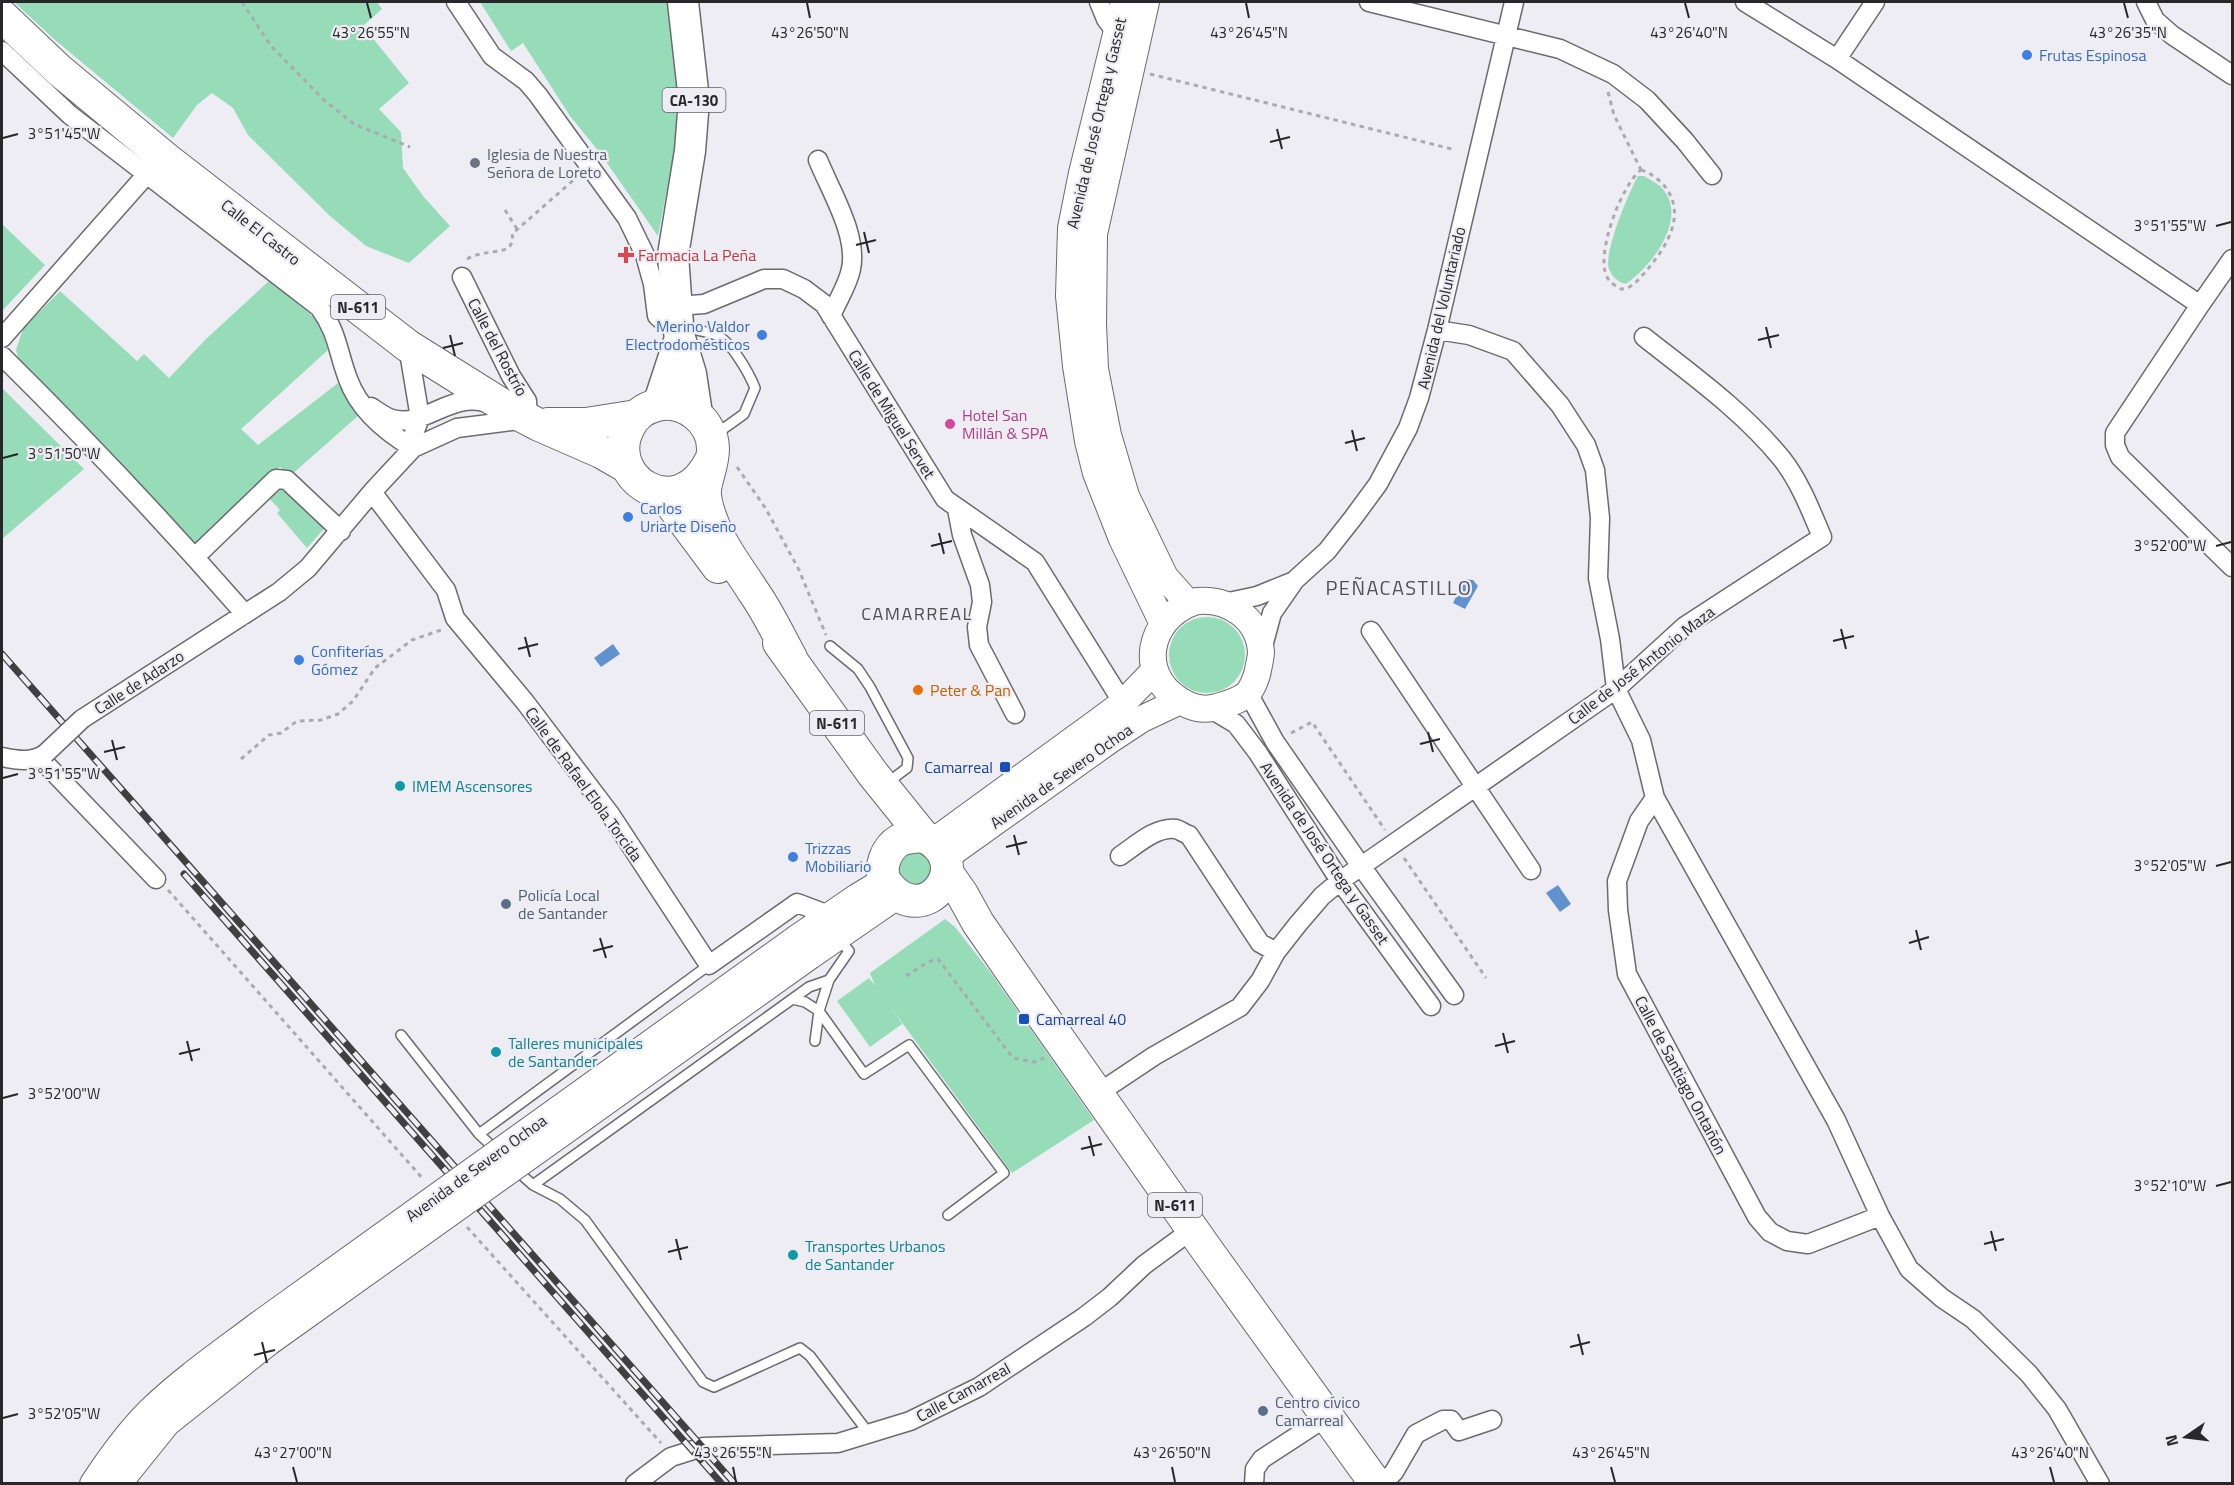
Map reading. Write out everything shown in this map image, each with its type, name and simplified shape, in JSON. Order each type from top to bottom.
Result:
[{"type":"highway","name":"Calle El Castro","points":[[2,16],[59,70],[162,156],[408,346],[524,417]]},
{"type":"highway","points":[[524,417],[586,424],[672,404],[685,407],[714,444],[705,475],[693,486],[679,492],[663,493]]},
{"type":"highway","points":[[627,467],[624,440],[628,428],[647,411]]},
{"type":"highway","name":"N-611","points":[[524,417],[601,452],[627,467],[636,480],[648,489],[663,493],[736,591],[791,658],[883,786],[938,852],[978,923],[1065,1049],[1376,1484]]},
{"type":"highway","name":"N-611","points":[[714,444],[705,491],[708,511],[733,562],[754,592],[791,658]]},
{"type":"highway","name":"N-611","points":[[883,786],[892,846],[885,857],[883,868],[891,888],[912,902],[928,899],[978,923]]},
{"type":"highway","points":[[892,846],[902,839],[938,852],[940,890],[928,899]]},
{"type":"main road","name":"CA-130","points":[[683,2],[694,100],[690,151],[673,252],[678,323],[691,374],[714,444]]},
{"type":"main road","name":"Avenida de José Ortega y Gasset","points":[[1124,2],[1115,31],[1071,228],[1069,296],[1076,366],[1088,441],[1096,473],[1125,547],[1163,624]]},
{"type":"main road","name":"Avenida de José Ortega y Gasset","points":[[1146,2],[1094,234],[1095,369],[1108,435],[1126,496],[1165,577],[1188,603]]},
{"type":"main road","name":"CA-130","points":[[647,411],[678,323]]},
{"type":"main road","points":[[1206,600],[1224,603],[1239,611],[1250,622],[1258,636],[1261,652],[1257,675],[1248,693],[1229,704],[1211,709],[1195,707],[1180,701],[1165,688],[1155,670],[1154,645],[1163,624],[1174,612],[1188,603],[1206,600]]},
{"type":"main road","name":"Avenida de Severo Ochoa","points":[[938,852],[1123,703],[1155,670]]},
{"type":"main road","name":"Avenida de Severo Ochoa","points":[[938,852],[1142,719],[1180,701]]},
{"type":"main road","name":"Avenida de Severo Ochoa","points":[[93,1484],[120,1444],[176,1387],[264,1334],[833,926],[891,888]]},
{"type":"main road","name":"Avenida de Severo Ochoa","points":[[118,1484],[167,1423],[264,1334]]},
{"type":"street","points":[[456,2],[492,56],[526,81],[627,218],[645,255],[657,316],[663,321],[678,323]]},
{"type":"street","points":[[1099,2],[1106,19],[1115,31]]},
{"type":"street","points":[[1369,2],[1507,34],[1560,49],[1613,74],[1647,100],[1685,141],[1712,175]]},
{"type":"street","name":"Avenida del Voluntariado","points":[[1261,652],[1272,613],[1295,580],[1327,551],[1378,484],[1408,428],[1419,398],[1437,330],[1514,2]]},
{"type":"street","points":[[1745,2],[1837,58],[2200,305]]},
{"type":"street","points":[[1837,58],[1875,2]]},
{"type":"street","points":[[2146,2],[2155,20],[2172,35],[2232,75]]},
{"type":"street","name":"Calle El Castro","points":[[2,51],[70,115],[319,307],[331,323],[348,381],[358,399],[380,425],[413,448]]},
{"type":"street","points":[[818,160],[846,221],[852,257],[851,271],[831,316]]},
{"type":"street","points":[[2,338],[147,174]]},
{"type":"street","points":[[2232,259],[2115,433],[2115,446],[2120,457],[2232,567]]},
{"type":"street","name":"Calle del Rostrío","points":[[462,277],[511,376],[527,401],[524,417]]},
{"type":"street","name":"Calle de Miguel Servet","points":[[678,323],[704,304],[764,279],[783,279],[804,289],[824,304],[945,499],[1035,562],[1123,703]]},
{"type":"street","points":[[1437,330],[1469,335],[1513,351],[1560,405],[1586,446],[1595,470],[1600,518],[1598,579],[1610,639],[1616,689],[1641,740],[1655,798],[1836,1120],[1880,1216],[1909,1269],[1934,1292],[1973,1319],[2036,1383],[2057,1409],[2100,1484]]},
{"type":"street","name":"Calle de José Antonio Maza","points":[[1097,1094],[1155,1056],[1240,1007],[1260,981],[1276,952],[1322,896],[1340,881],[1616,689],[1685,626],[1822,537],[1809,505],[1783,461],[1751,426],[1710,389],[1644,338]]},
{"type":"street","points":[[408,346],[420,418],[414,433],[413,448]]},
{"type":"street","points":[[2,356],[69,423],[195,557],[245,614]]},
{"type":"street","points":[[358,399],[392,419],[420,418],[435,409],[457,401],[476,399],[524,417]]},
{"type":"street","name":"Calle de Adarzo","points":[[42,756],[82,719],[279,592],[308,568],[372,492],[413,448],[457,428],[524,417]]},
{"type":"street","points":[[195,557],[276,479],[287,480],[341,531]]},
{"type":"street","name":"Calle de Rafael Elola Torcida","points":[[372,492],[446,590],[455,618],[537,718],[610,814],[709,965]]},
{"type":"street","name":"Calle de Miguel Servet","points":[[957,509],[962,535],[980,585],[982,602],[977,627],[979,645],[1015,714]]},
{"type":"street","name":"Avenida del Voluntariado","points":[[1224,603],[1257,596],[1295,580]]},
{"type":"street","points":[[1371,631],[1531,870]]},
{"type":"street","name":"Avenida de José Ortega y Gasset","points":[[1248,693],[1275,742],[1454,994]]},
{"type":"street","name":"Avenida de José Ortega y Gasset","points":[[1211,709],[1236,724],[1258,753],[1340,881],[1431,1006]]},
{"type":"street","points":[[2,757],[23,760],[42,756],[156,879]]},
{"type":"street","name":"Calle de Santiago Ontañón","points":[[1655,798],[1639,821],[1617,881],[1618,910],[1627,974],[1757,1217],[1770,1232],[1787,1241],[1808,1244],[1880,1216]]},
{"type":"street","points":[[1120,856],[1151,835],[1164,831],[1176,829],[1189,836],[1260,943],[1276,952]]},
{"type":"street","points":[[709,965],[797,903],[833,926]]},
{"type":"street","name":"Calle Camarreal","points":[[635,1484],[671,1457],[703,1447],[838,1443],[910,1421],[979,1387],[1102,1304],[1144,1265],[1193,1229]]},
{"type":"street","points":[[1254,1484],[1255,1469],[1262,1459],[1328,1416]]},
{"type":"street","points":[[1382,1484],[1394,1472],[1416,1434],[1443,1420],[1451,1420],[1459,1431],[1492,1420]]},
{"type":"lane","points":[[678,323],[718,336],[740,359],[755,388],[744,414],[721,432],[714,444]]},
{"type":"lane","points":[[830,646],[858,669],[908,758],[908,768],[883,786]]},
{"type":"lane","points":[[815,1041],[819,1011],[829,980],[849,951],[833,926]]},
{"type":"lane","points":[[479,1134],[709,965]]},
{"type":"lane","points":[[533,1185],[809,987],[829,980]]},
{"type":"lane","points":[[792,999],[805,1002],[819,1011],[864,1074],[909,1045],[1004,1173],[948,1215]]},
{"type":"lane","points":[[401,1035],[479,1134],[502,1156]]},
{"type":"lane","points":[[510,1164],[533,1185],[560,1199],[585,1220],[703,1382],[714,1387],[800,1348],[810,1356],[864,1427],[867,1435]]},
{"type":"path","points":[[242,2],[271,46],[324,100],[354,124],[410,147]]},
{"type":"path","points":[[1148,74],[1452,149]]},
{"type":"path","points":[[1613,74],[1608,93],[1610,101],[1641,170]]},
{"type":"path","points":[[479,253],[509,248],[513,240],[512,234],[590,166]]},
{"type":"path","points":[[1641,170],[1648,171],[1667,189],[1673,198],[1676,209],[1675,218],[1669,239],[1660,255],[1632,286],[1621,289],[1607,279],[1604,266],[1608,230],[1629,183],[1641,170]]},
{"type":"path","points":[[505,210],[517,229]]},
{"type":"path","points":[[714,444],[766,509],[800,570],[830,646]]},
{"type":"path","points":[[242,759],[269,735],[281,734],[297,721],[321,720],[338,714],[353,701],[375,668],[390,656],[412,640],[448,628],[458,621]]},
{"type":"path","points":[[156,879],[167,888],[429,1186]]},
{"type":"path","points":[[906,976],[928,962],[938,959],[1013,1058],[1034,1062],[1065,1049]]},
{"type":"path","points":[[466,1226],[658,1439],[671,1457]]},
{"type":"green space","points":[[14,2],[377,2],[382,9],[363,26],[409,83],[379,109],[401,132],[403,168],[423,196],[450,226],[409,263],[366,246],[330,216],[248,135],[233,108],[212,93],[197,105],[173,138],[55,40]]},
{"type":"green space","points":[[480,2],[671,2],[676,34],[676,142],[658,236],[600,153],[570,116],[523,43],[511,51]]},
{"type":"green space","points":[[1638,176],[1644,176],[1660,186],[1669,198],[1670,225],[1656,253],[1647,265],[1626,284],[1612,274],[1608,261],[1618,222]]},
{"type":"green space","points":[[2,224],[45,265],[2,311]]},
{"type":"green space","points":[[270,280],[313,317],[328,350],[241,429],[258,445],[338,383],[359,415],[290,476],[280,467],[198,546],[21,367],[16,350],[23,329],[60,291],[137,361],[144,354],[169,378],[206,339]]},
{"type":"green space","points":[[2,388],[84,469],[2,539]]},
{"type":"green space","points":[[283,485],[329,523],[307,548],[277,513],[280,510],[267,496]]},
{"type":"green space","points":[[1200,617],[1214,617],[1228,623],[1239,634],[1243,640],[1245,655],[1243,670],[1234,682],[1222,691],[1200,693],[1186,687],[1175,676],[1169,662],[1169,648],[1175,634],[1186,623]]},
{"type":"green space","points":[[926,851],[936,873],[920,889],[898,881],[898,858],[903,852]]},
{"type":"green space","points":[[945,919],[955,927],[991,973],[1094,1120],[1012,1173],[892,1009],[902,1024],[870,1047],[837,1001],[869,978],[875,986],[870,973]]},
{"type":"water","points":[[1465,579],[1473,580],[1478,586],[1465,609],[1453,603]]},
{"type":"water","points":[[613,644],[620,654],[601,667],[594,658]]},
{"type":"water","points":[[1558,885],[1571,904],[1560,912],[1546,893]]},
{"type":"railway","points":[[2,654],[735,1484]]},
{"type":"railway","points":[[184,874],[722,1484]]},
{"type":"place","name":"Frutas Espinosa","points":[[2027,55]]},
{"type":"place","name":"Iglesia de Nuestra Señora de Loreto","points":[[475,163]]},
{"type":"place","name":"Farmacia La Peña","points":[[626,255]]},
{"type":"place","name":"Merino Valdor Electrodomésticos","points":[[762,335]]},
{"type":"place","name":"Hotel San Millán & SPA","points":[[950,424]]},
{"type":"place","name":"Carlos Uriarte Diseño","points":[[628,517]]},
{"type":"place","name":"Confiterías Gómez","points":[[299,660]]},
{"type":"place","name":"Peter & Pan","points":[[918,690]]},
{"type":"place","name":"Camarreal","points":[[1005,767]]},
{"type":"place","name":"IMEM Ascensores","points":[[400,786]]},
{"type":"place","name":"Trizzas Mobiliario","points":[[793,857]]},
{"type":"place","name":"Policía Local de Santander","points":[[506,904]]},
{"type":"place","name":"Camarreal 40","points":[[1024,1019]]},
{"type":"place","name":"Talleres municipales de Santander","points":[[496,1052]]},
{"type":"place","name":"Transportes Urbanos de Santander","points":[[793,1255]]},
{"type":"place","name":"Centro cívico Camarreal","points":[[1263,1411]]},
{"type":"district","name":"PEÑACASTILLO","points":[[1399,587]]},
{"type":"district","name":"CAMARREAL","points":[[917,613]]}]
